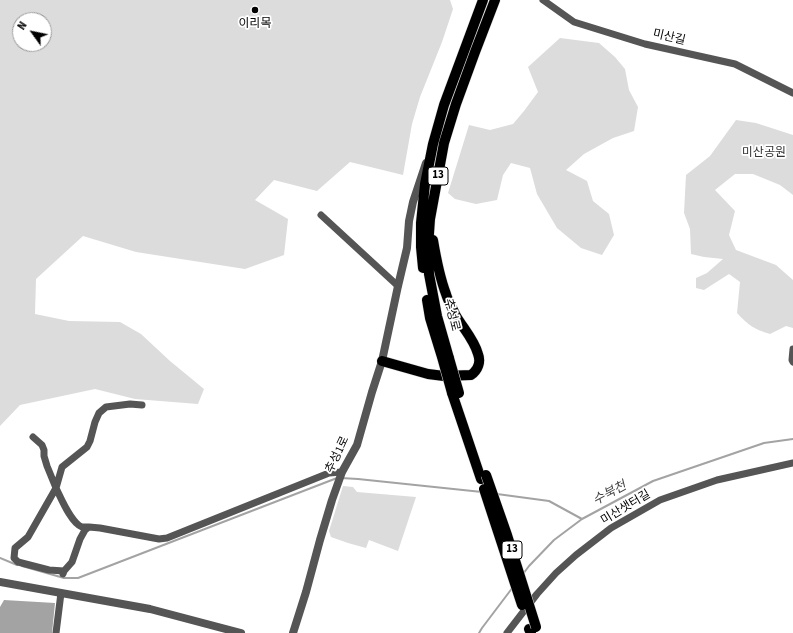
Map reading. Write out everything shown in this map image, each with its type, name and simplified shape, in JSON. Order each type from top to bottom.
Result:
[{"type":"main road","points":[[476,20],[478,0]]},
{"type":"main road","name":"추성로","points":[[483,0],[444,105],[433,144],[425,184],[421,223],[421,247],[425,290],[430,318],[445,358],[533,630]]},
{"type":"main road","name":"추성로","points":[[445,358],[429,274],[428,248],[430,219],[444,143],[474,52],[495,0]]},
{"type":"main road","points":[[488,19],[502,0]]},
{"type":"main road","points":[[382,361],[428,374],[444,376],[471,375],[476,370],[479,362],[476,347],[456,316],[446,294],[436,260],[430,219]]},
{"type":"street","name":"미산길","points":[[543,0],[574,22],[644,44],[735,64],[793,93]]},
{"type":"street","name":"추성1로","points":[[293,633],[332,500],[342,474],[357,445],[382,361],[407,248],[409,221],[413,202],[433,144]]},
{"type":"street","points":[[321,215],[398,286]]},
{"type":"street","points":[[793,349],[793,362]]},
{"type":"street","points":[[89,527],[85,530],[80,539],[72,562],[64,572],[49,570],[18,562],[14,558],[15,548],[28,537],[56,488],[62,467],[87,447],[99,413],[106,407],[130,404],[142,405]]},
{"type":"street","points":[[33,437],[42,445],[47,466],[56,488],[75,522],[83,527],[100,528],[159,539],[167,538],[329,472],[342,474]]},
{"type":"street","name":"미산샛터길","points":[[507,633],[537,594],[556,573],[576,555],[611,528],[660,500],[717,480],[793,463]]},
{"type":"street","points":[[0,582],[150,609],[241,633]]},
{"type":"street","points":[[56,633],[61,593]]},
{"type":"green space","points":[[0,0],[450,0],[453,9],[442,42],[420,97],[412,124],[403,175],[350,162],[317,191],[274,180],[255,200],[288,219],[284,255],[245,269],[136,252],[83,236],[36,279],[35,314],[69,321],[120,322],[141,334],[170,361],[204,389],[198,404],[135,399],[95,389],[20,405],[0,426]]},
{"type":"green space","points":[[560,38],[599,43],[615,57],[625,69],[629,90],[638,107],[634,131],[613,138],[584,154],[566,170],[587,181],[593,201],[609,214],[614,235],[602,255],[581,248],[557,228],[537,194],[530,168],[511,163],[503,175],[497,200],[476,204],[455,199],[448,193],[469,125],[490,130],[513,124],[538,92],[528,67]]},
{"type":"green space","name":"미산공원","points":[[736,120],[756,123],[793,135],[793,195],[780,185],[753,174],[735,174],[715,190],[735,211],[729,235],[736,250],[776,265],[793,280],[793,328],[786,326],[770,334],[752,326],[737,313],[740,282],[729,274],[704,290],[696,288],[696,278],[707,273],[723,259],[691,254],[690,229],[684,213],[686,175],[710,156]]},
{"type":"green space","points":[[343,486],[353,487],[357,492],[416,497],[398,551],[369,540],[366,548],[331,537],[329,531]]},
{"type":"shaded area","points":[[4,600],[55,603],[52,633],[0,633],[0,607]]},
{"type":"waterway","name":"수북천","points":[[523,574],[554,540],[582,519],[653,481],[764,443],[793,439]]},
{"type":"waterway","points":[[22,566],[64,578],[78,578],[337,478]]},
{"type":"waterway","points":[[341,478],[482,492]]},
{"type":"waterway","points":[[497,494],[549,501],[582,519]]},
{"type":"waterway","points":[[0,558],[17,565]]},
{"type":"waterway","name":"수북천","points":[[479,633],[513,587]]},
{"type":"place","name":"이리목","points":[[255,10]]}]
